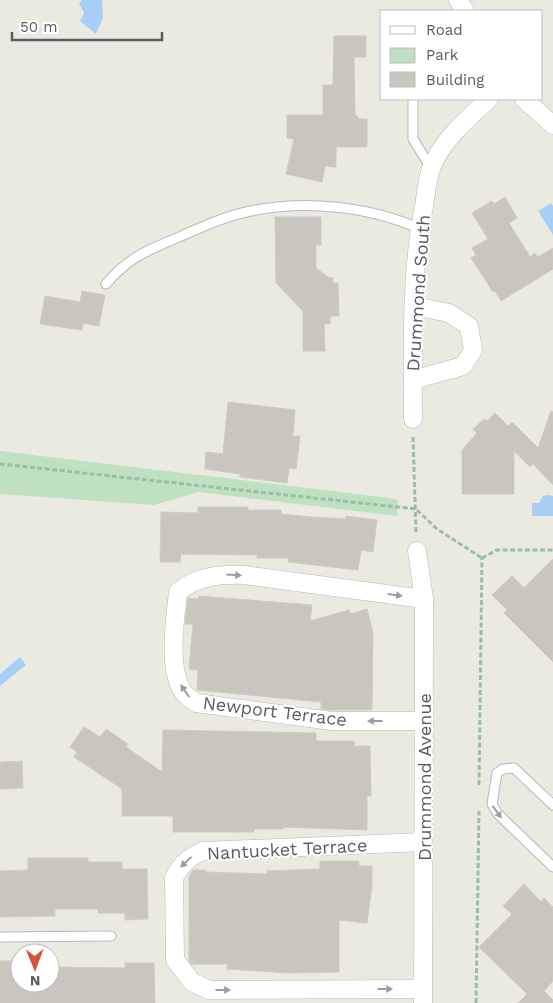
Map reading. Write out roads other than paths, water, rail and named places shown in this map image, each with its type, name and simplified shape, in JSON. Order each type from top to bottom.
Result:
[{"type":"street","name":"Drummond South","points":[[413,418],[414,306],[420,229],[431,168],[446,144],[464,122],[488,100]]},
{"type":"street","points":[[525,100],[553,125]]},
{"type":"street","points":[[413,380],[462,366],[473,350],[469,326],[449,313],[414,306]]},
{"type":"street","name":"Drummond Avenue","points":[[417,551],[424,599],[423,996]]},
{"type":"street","name":"Newport Terrace","points":[[424,599],[244,575],[226,574],[200,578],[187,584],[178,592],[174,652],[178,679],[184,694],[196,703],[332,721],[424,721]]},
{"type":"street","name":"Nantucket Terrace","points":[[423,996],[209,990],[192,982],[175,960],[174,878],[180,867],[190,857],[203,851],[424,842]]},
{"type":"lane","points":[[413,100],[413,139],[431,168]]},
{"type":"lane","points":[[106,284],[121,267],[136,256],[220,219],[252,211],[303,205],[393,217],[420,229]]},
{"type":"lane","points":[[553,804],[514,768],[503,768],[497,773],[492,804],[498,814],[553,867]]},
{"type":"lane","points":[[0,937],[111,936]]},
{"type":"water","points":[[82,0],[102,0],[103,18],[96,34],[80,21],[84,13],[79,3]]},
{"type":"water","points":[[551,203],[553,206],[553,235],[538,211]]},
{"type":"water","points":[[543,496],[553,496],[553,516],[532,516],[532,503],[539,503]]},
{"type":"water","points":[[20,657],[26,665],[0,686],[0,674]]}]
